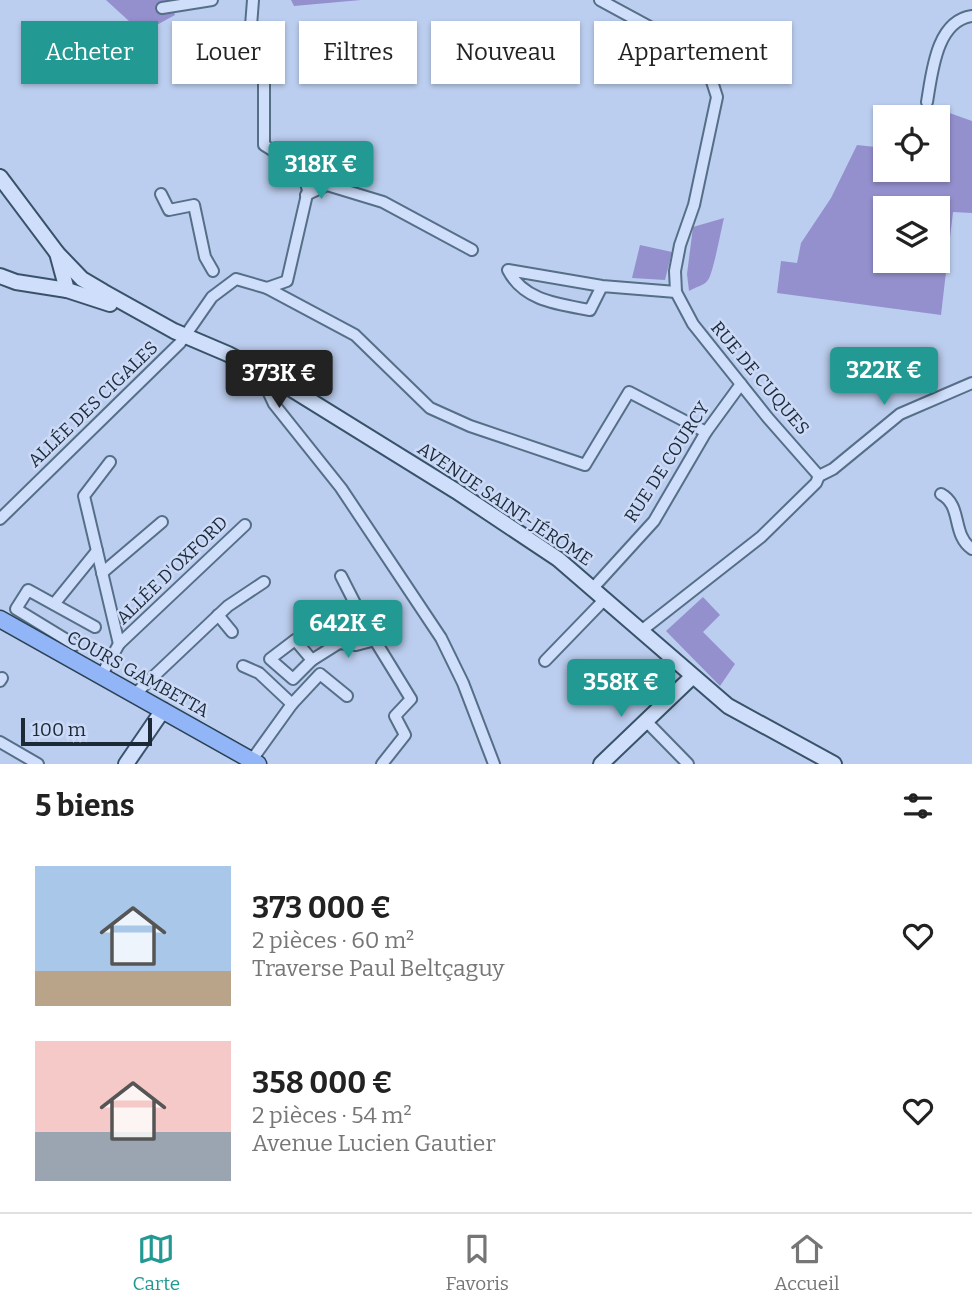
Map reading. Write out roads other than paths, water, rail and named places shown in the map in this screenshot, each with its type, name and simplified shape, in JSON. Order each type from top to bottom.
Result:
[{"type":"main road","name":"COURS GAMBETTA","points":[[0,619],[255,762]]},
{"type":"street","points":[[162,8],[212,0]]},
{"type":"street","points":[[253,0],[251,26],[264,76],[264,145],[301,168],[306,195],[287,281],[267,288]]},
{"type":"street","points":[[600,0],[664,34],[705,66],[717,97],[694,205],[680,245],[675,271],[676,292],[602,286],[508,270],[516,286],[545,302],[590,310],[602,286]]},
{"type":"street","points":[[927,102],[934,64],[948,29],[965,17],[972,16]]},
{"type":"street","points":[[0,177],[57,253],[72,282]]},
{"type":"street","points":[[306,195],[327,185],[383,201],[472,250]]},
{"type":"street","points":[[161,194],[169,210],[194,205],[205,257],[213,271]]},
{"type":"street","name":"AVENUE SAINT-JÉRÔME","points":[[0,276],[37,285],[72,282],[100,299],[270,381],[390,451],[558,559],[728,706],[834,764]]},
{"type":"street","name":"ALLÉE DES CIGALES","points":[[0,519],[183,340],[212,297],[223,286],[236,279],[267,288],[355,335],[430,408],[470,426],[584,465],[629,392],[706,432]]},
{"type":"street","name":"RUE DE CUQUES","points":[[676,292],[693,324],[819,476]]},
{"type":"street","points":[[270,381],[274,404],[341,488],[441,638],[458,671],[494,764]]},
{"type":"street","points":[[641,631],[761,537],[816,483],[819,476],[833,469],[900,415],[972,383]]},
{"type":"street","name":"RUE DE COURCY","points":[[593,588],[653,521],[706,432],[741,384]]},
{"type":"street","points":[[110,462],[84,496],[120,644]]},
{"type":"street","points":[[942,494],[954,505],[960,534],[972,549]]},
{"type":"street","points":[[102,573],[162,522]]},
{"type":"street","name":"ALLÉE D'OXFORD","points":[[101,676],[120,644],[245,524]]},
{"type":"street","points":[[54,604],[97,551]]},
{"type":"street","points":[[341,576],[375,640],[411,699],[395,716],[405,736],[382,764]]},
{"type":"street","points":[[135,694],[218,615],[264,582]]},
{"type":"street","points":[[75,645],[16,609],[28,590],[95,627]]},
{"type":"street","points":[[545,661],[605,599]]},
{"type":"street","points":[[218,615],[232,632]]},
{"type":"street","points":[[312,660],[340,643],[356,645],[375,640]]},
{"type":"street","points":[[243,666],[259,673],[292,704]]},
{"type":"street","points":[[255,762],[292,704],[320,674],[347,696]]},
{"type":"street","points":[[601,764],[692,677]]},
{"type":"street","points":[[126,764],[163,710]]},
{"type":"street","points":[[645,720],[688,764]]},
{"type":"street","points":[[0,742],[32,763]]}]
